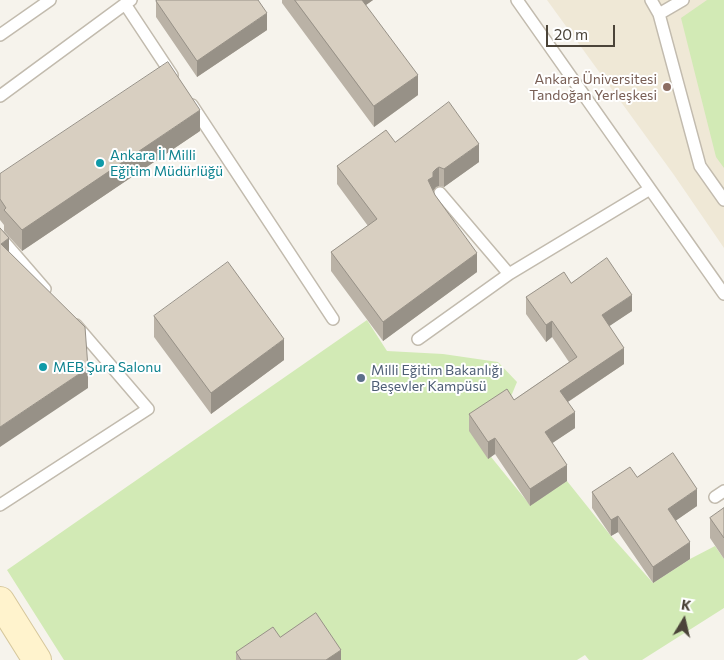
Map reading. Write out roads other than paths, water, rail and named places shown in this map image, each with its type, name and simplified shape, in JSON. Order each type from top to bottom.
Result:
[{"type":"main road","points":[[0,601],[37,660]]},
{"type":"lane","points":[[0,35],[50,0]]},
{"type":"lane","points":[[517,0],[724,294]]},
{"type":"lane","points":[[651,0],[659,14],[700,166],[724,200]]},
{"type":"lane","points":[[659,14],[683,0]]},
{"type":"lane","points":[[0,96],[128,2],[182,91],[333,319]]},
{"type":"lane","points":[[418,339],[509,274],[650,189]]},
{"type":"lane","points":[[440,193],[509,274]]},
{"type":"lane","points":[[0,237],[52,297]]},
{"type":"lane","points":[[0,505],[148,409],[71,319]]},
{"type":"place","name":"Ankara Üniversitesi Tandoğan Yerleşkesi","points":[[667,87]]},
{"type":"place","name":"Ankara İl Milli Eğitim Müdürlüğü","points":[[100,163]]},
{"type":"place","name":"MEB Şura Salonu","points":[[43,367]]},
{"type":"place","name":"Milli Eğitim Bakanlığı Beşevler Kampüsü","points":[[361,378]]}]
